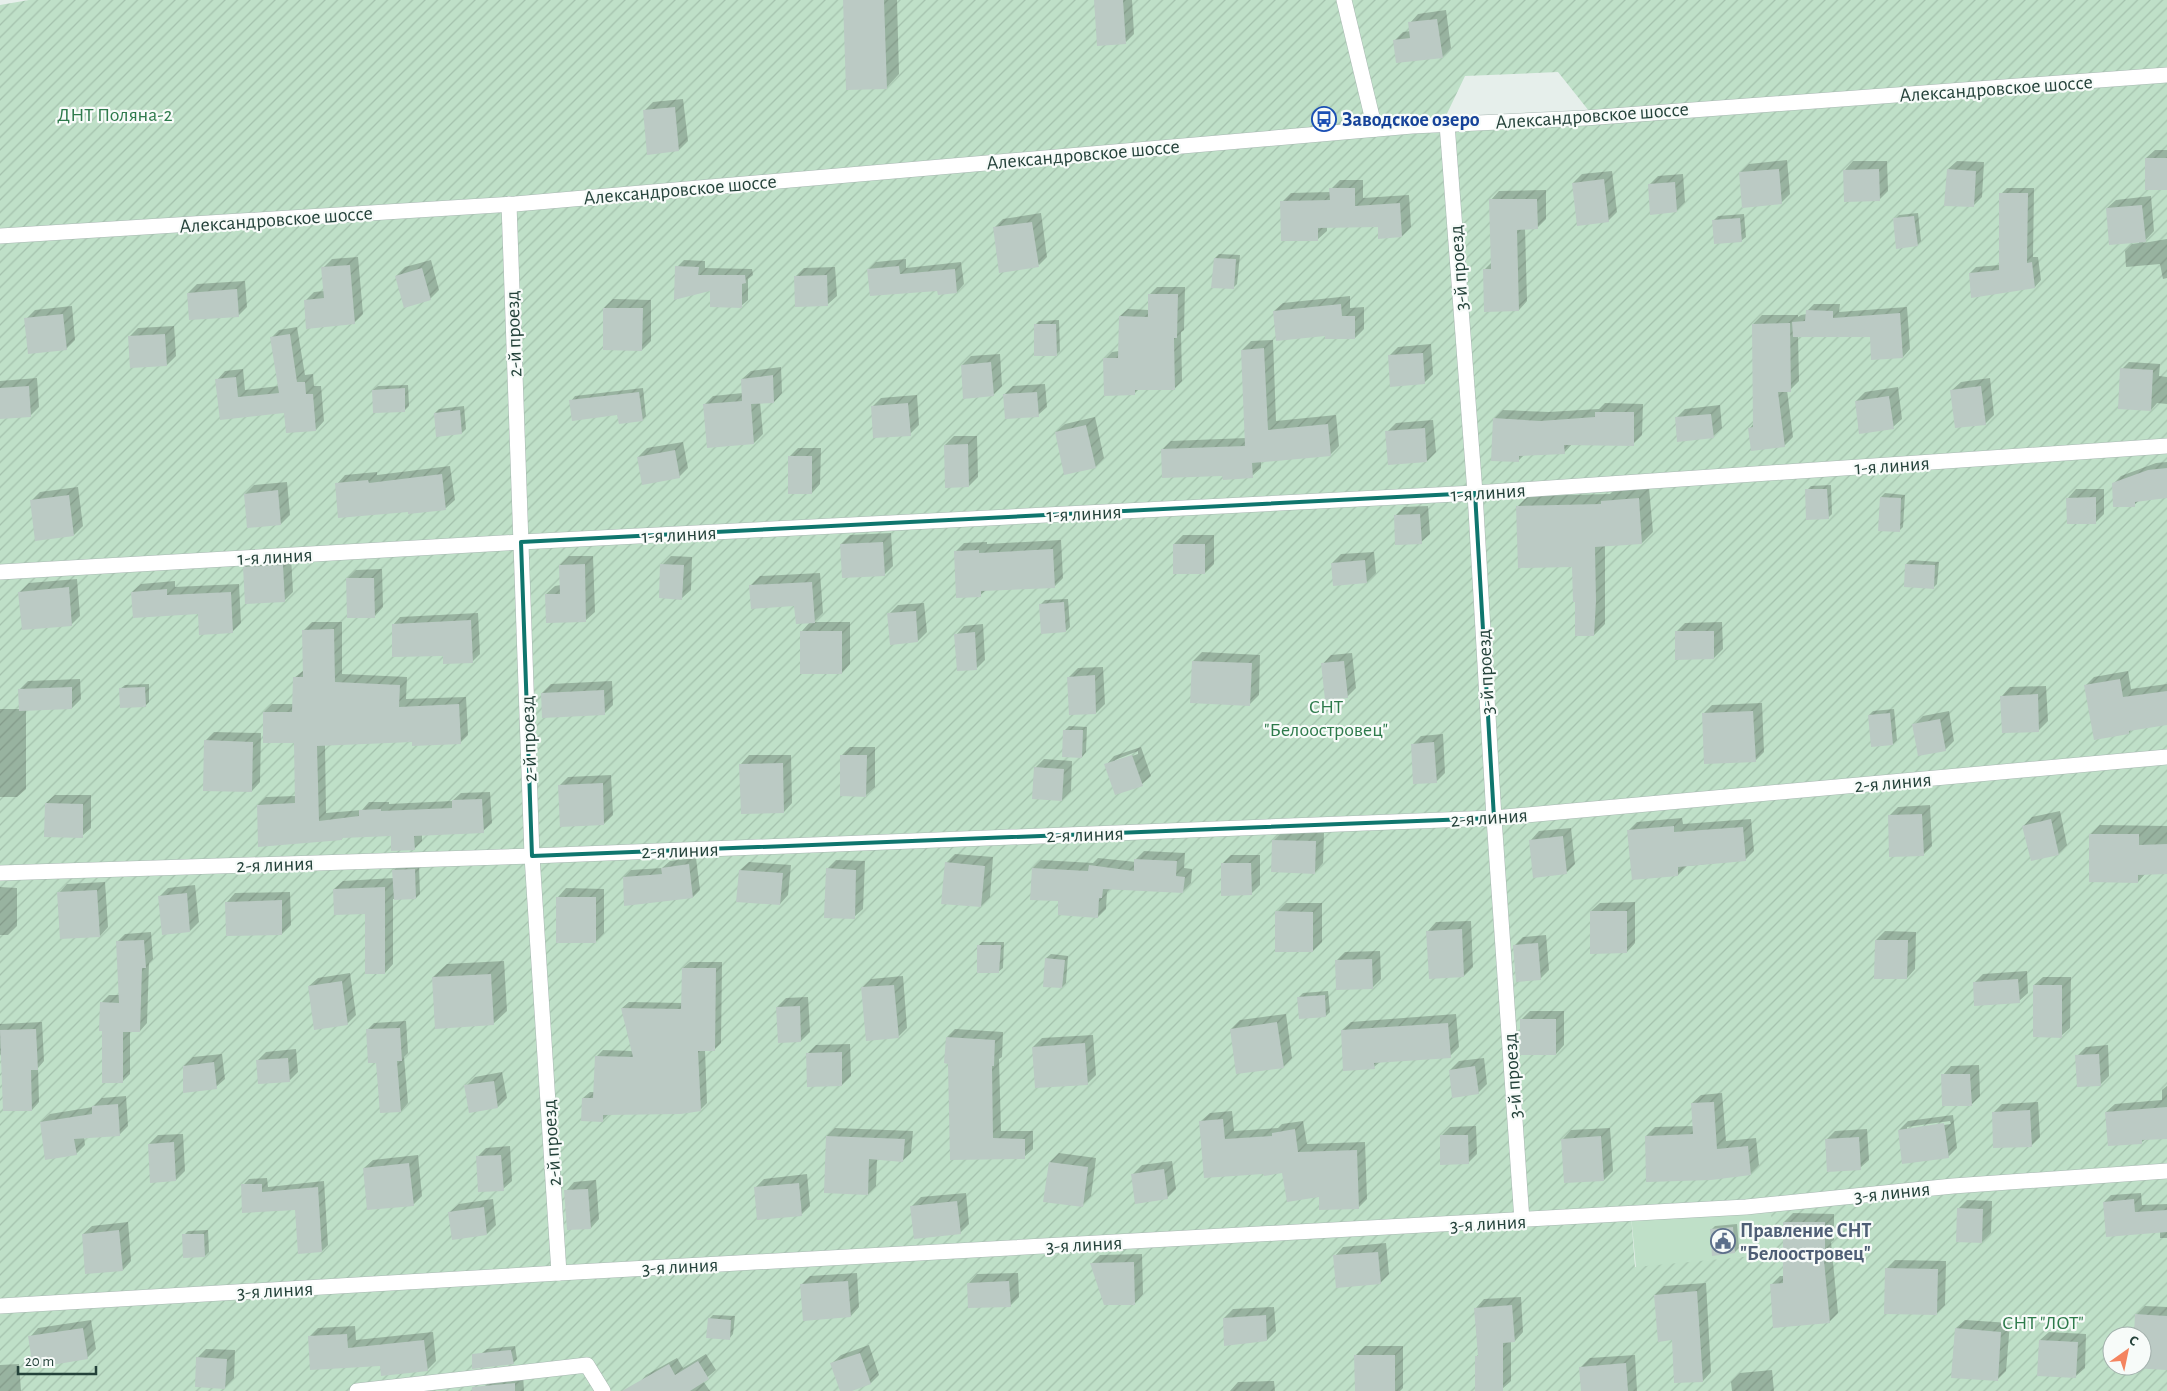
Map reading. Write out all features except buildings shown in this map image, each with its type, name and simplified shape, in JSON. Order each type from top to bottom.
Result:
[{"type":"street","points":[[1344,0],[1375,129]]},
{"type":"street","name":"Александровское шоссе","points":[[0,236],[509,204],[1375,129],[1585,118],[2167,76]]},
{"type":"street","name":"3-й проезд","points":[[1446,124],[1475,493],[1494,818],[1522,1221]]},
{"type":"street","name":"2-й проезд","points":[[509,204],[532,856],[560,1273]]},
{"type":"street","name":"1-я линия","points":[[0,572],[521,542],[1475,493],[2167,446]]},
{"type":"street","name":"2-я линия","points":[[0,873],[532,856],[1494,818],[2167,757]]},
{"type":"street","name":"3-я линия","points":[[0,1306],[560,1273],[1746,1208],[1953,1186],[2167,1171]]},
{"type":"street","points":[[357,1391],[587,1365],[603,1391]]},
{"type":"highlighted area","points":[[1475,493],[1494,818],[532,856],[521,542]]},
{"type":"green space","name":"СНТ \"Белоостровец\"","points":[[29,0],[2167,0],[2167,1391],[0,1391],[0,5]],"holes":[[[1558,72],[1593,116],[1442,124],[1465,76]],[[1770,1205],[1775,1254],[1635,1267],[1631,1214]]]},
{"type":"green space","points":[[1770,1205],[1776,1254],[1636,1268],[1631,1214]]},
{"type":"place","name":"Заводское озеро","points":[[1324,119]]},
{"type":"place","name":"Правление СНТ \"Белоостровец\"","points":[[1723,1241]]},
{"type":"park label","name":"ДНТ Поляна-2","points":[[115,114]]},
{"type":"park label","name":"СНТ \"ЛОТ\"","points":[[2043,1322]]}]
